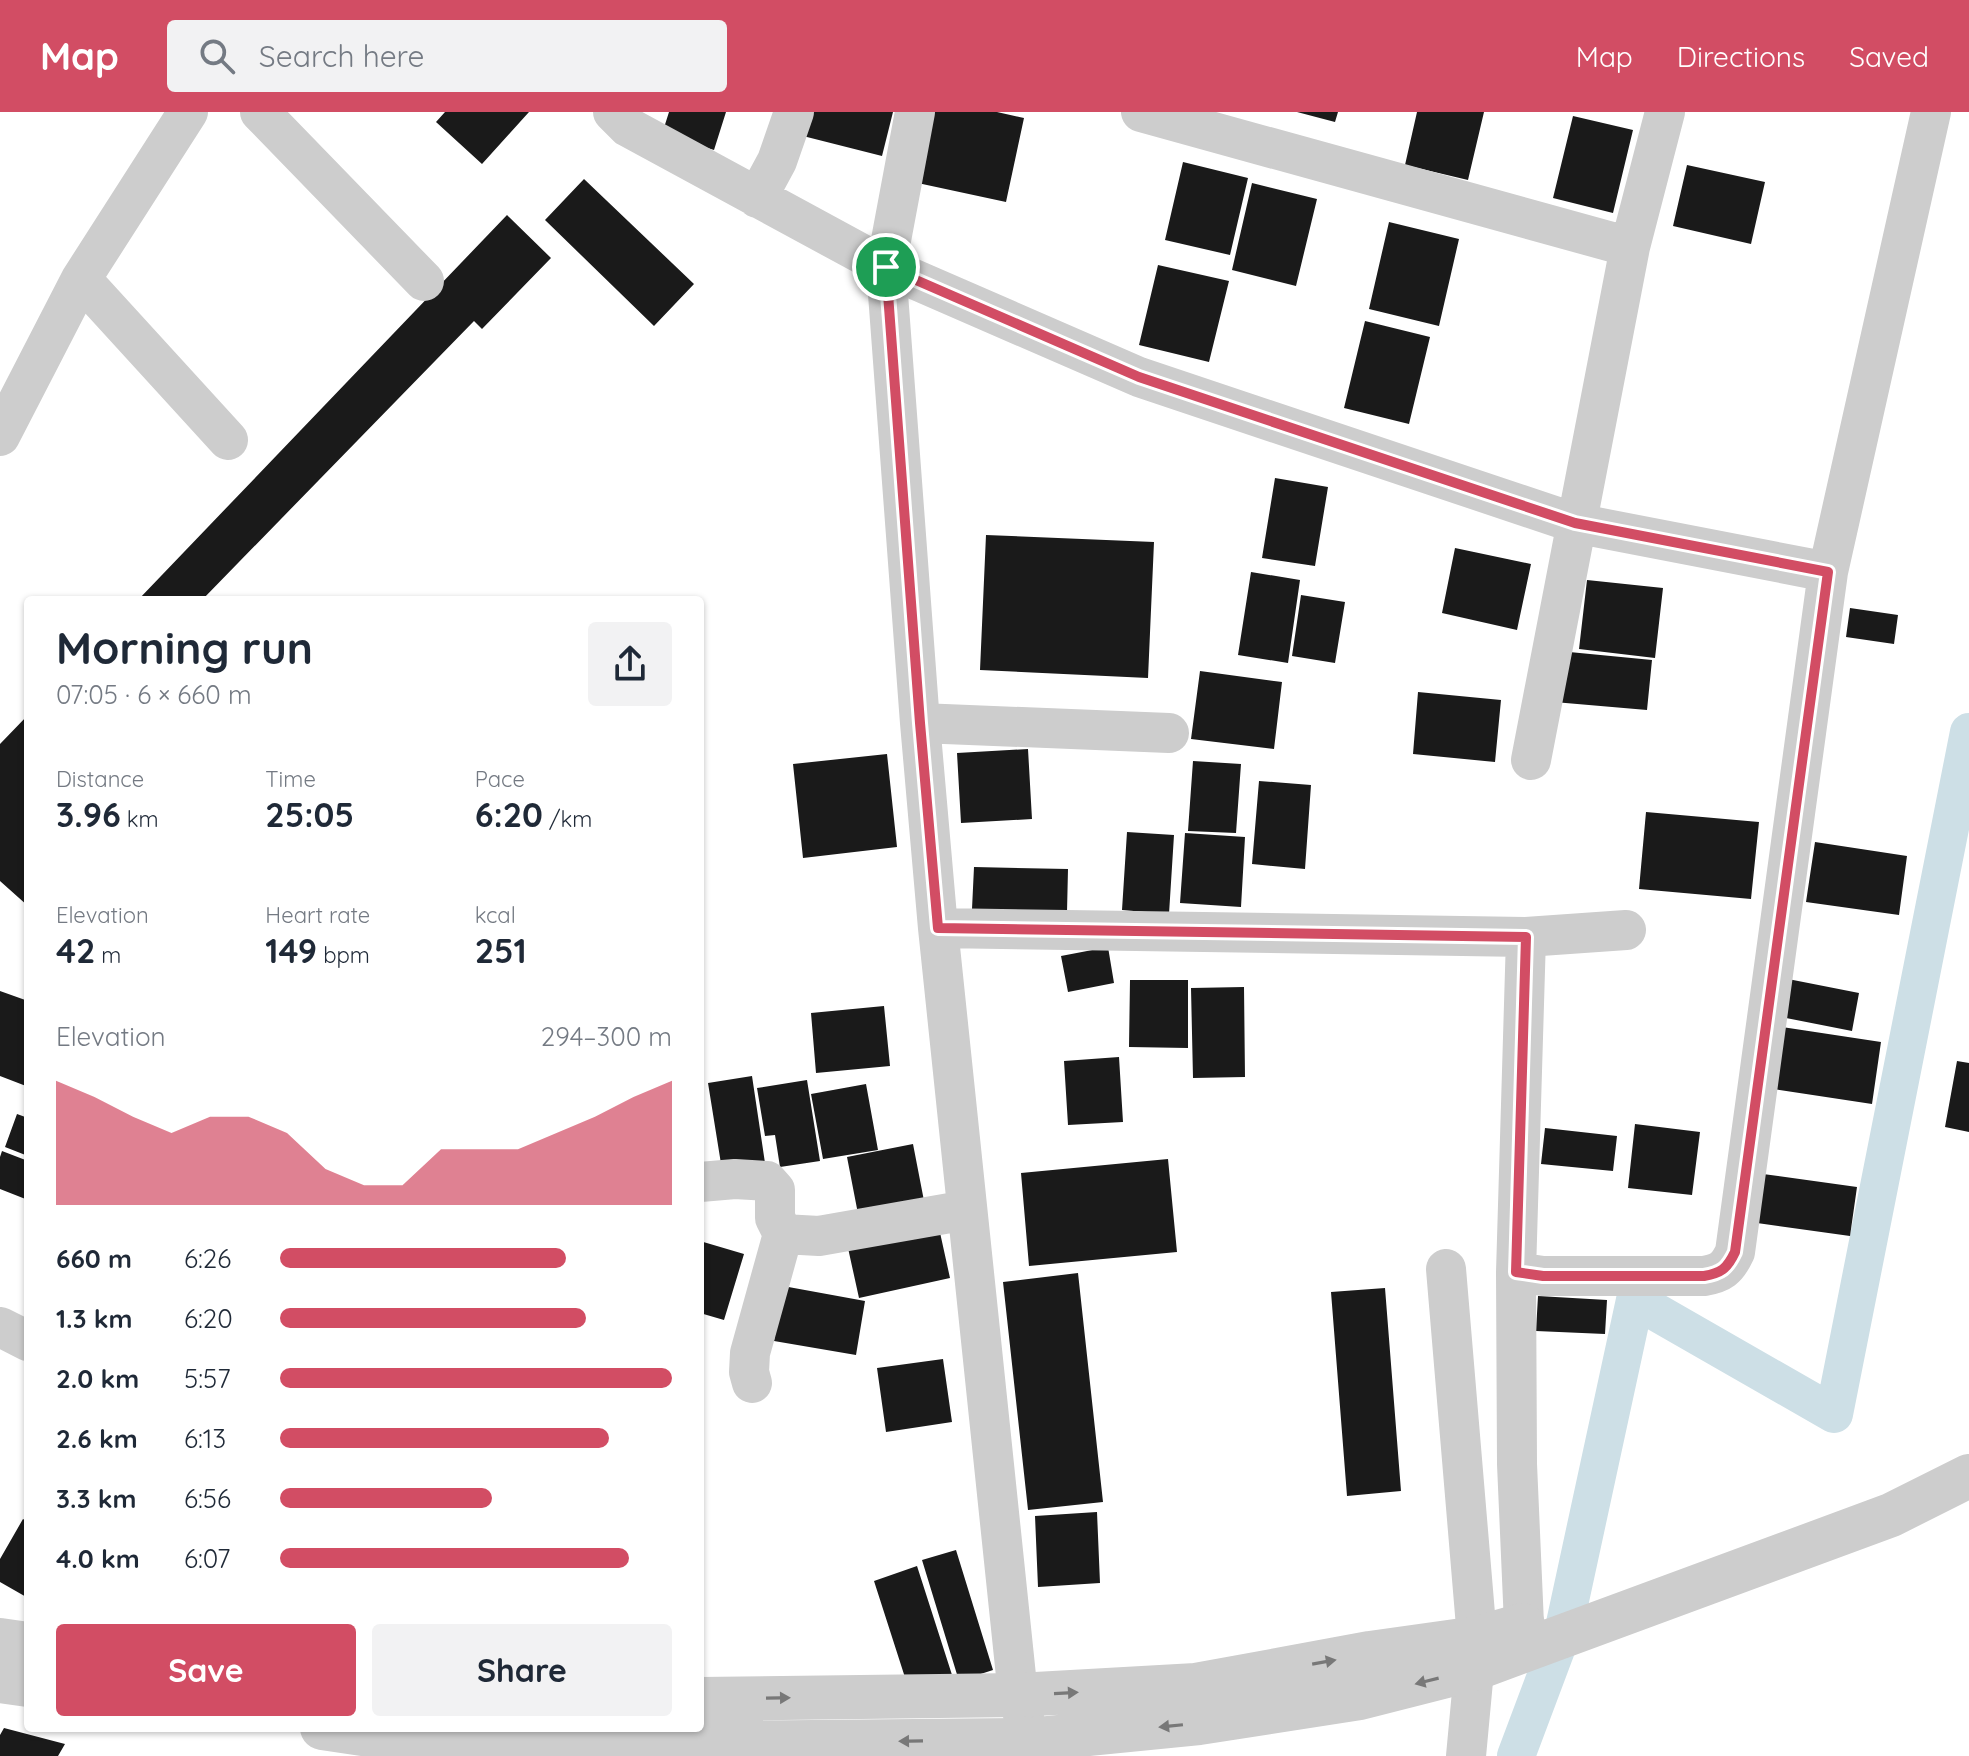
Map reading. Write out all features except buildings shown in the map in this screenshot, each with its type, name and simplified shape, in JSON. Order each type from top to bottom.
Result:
[{"type":"street","points":[[0,436],[81,279],[188,112]]},
{"type":"street","points":[[260,112],[424,281]]},
{"type":"street","points":[[757,198],[777,161],[794,112]]},
{"type":"street","points":[[915,112],[886,267],[938,928],[1018,1695],[1029,1740]]},
{"type":"street","points":[[1531,760],[1630,247],[1665,112]]},
{"type":"street","points":[[1516,1272],[1543,1276],[1704,1276],[1721,1273],[1735,1252],[1828,572],[1931,112]]},
{"type":"street","points":[[1151,113],[1630,247]]},
{"type":"street","points":[[624,117],[757,198],[886,267],[1139,377],[1575,523],[1828,572]]},
{"type":"street","points":[[81,279],[228,440]]},
{"type":"street","points":[[920,723],[1169,733]]},
{"type":"street","points":[[938,928],[1526,937],[1626,930]]},
{"type":"street","points":[[1526,937],[1516,1272],[1518,1492],[1542,1627]]},
{"type":"street","points":[[704,1182],[767,1181],[775,1190],[775,1218],[783,1234],[750,1353],[752,1383]]},
{"type":"street","points":[[783,1234],[819,1236],[967,1210]]},
{"type":"street","points":[[1446,1269],[1476,1654],[1466,1756]]},
{"type":"street","points":[[0,1327],[24,1339]]},
{"type":"street","points":[[1624,1601],[1879,1491],[1969,1444]]},
{"type":"street","points":[[349,1732],[376,1736],[552,1742],[1029,1740],[1199,1723],[1360,1698],[1542,1627],[1891,1515],[1969,1476]]},
{"type":"street","points":[[0,1640],[24,1643]]},
{"type":"street","points":[[704,1699],[1018,1695],[1196,1685],[1370,1653],[1476,1654]]},
{"type":"street","points":[[0,1681],[24,1684]]},
{"type":"waterway","points":[[1516,1756],[1564,1628],[1635,1300],[1834,1414],[1969,732]]},
{"type":"route","points":[[886,267],[1139,377],[1575,523],[1828,572],[1735,1252],[1721,1273],[1704,1276],[1543,1276],[1516,1272],[1526,937],[938,928],[886,267]]}]
